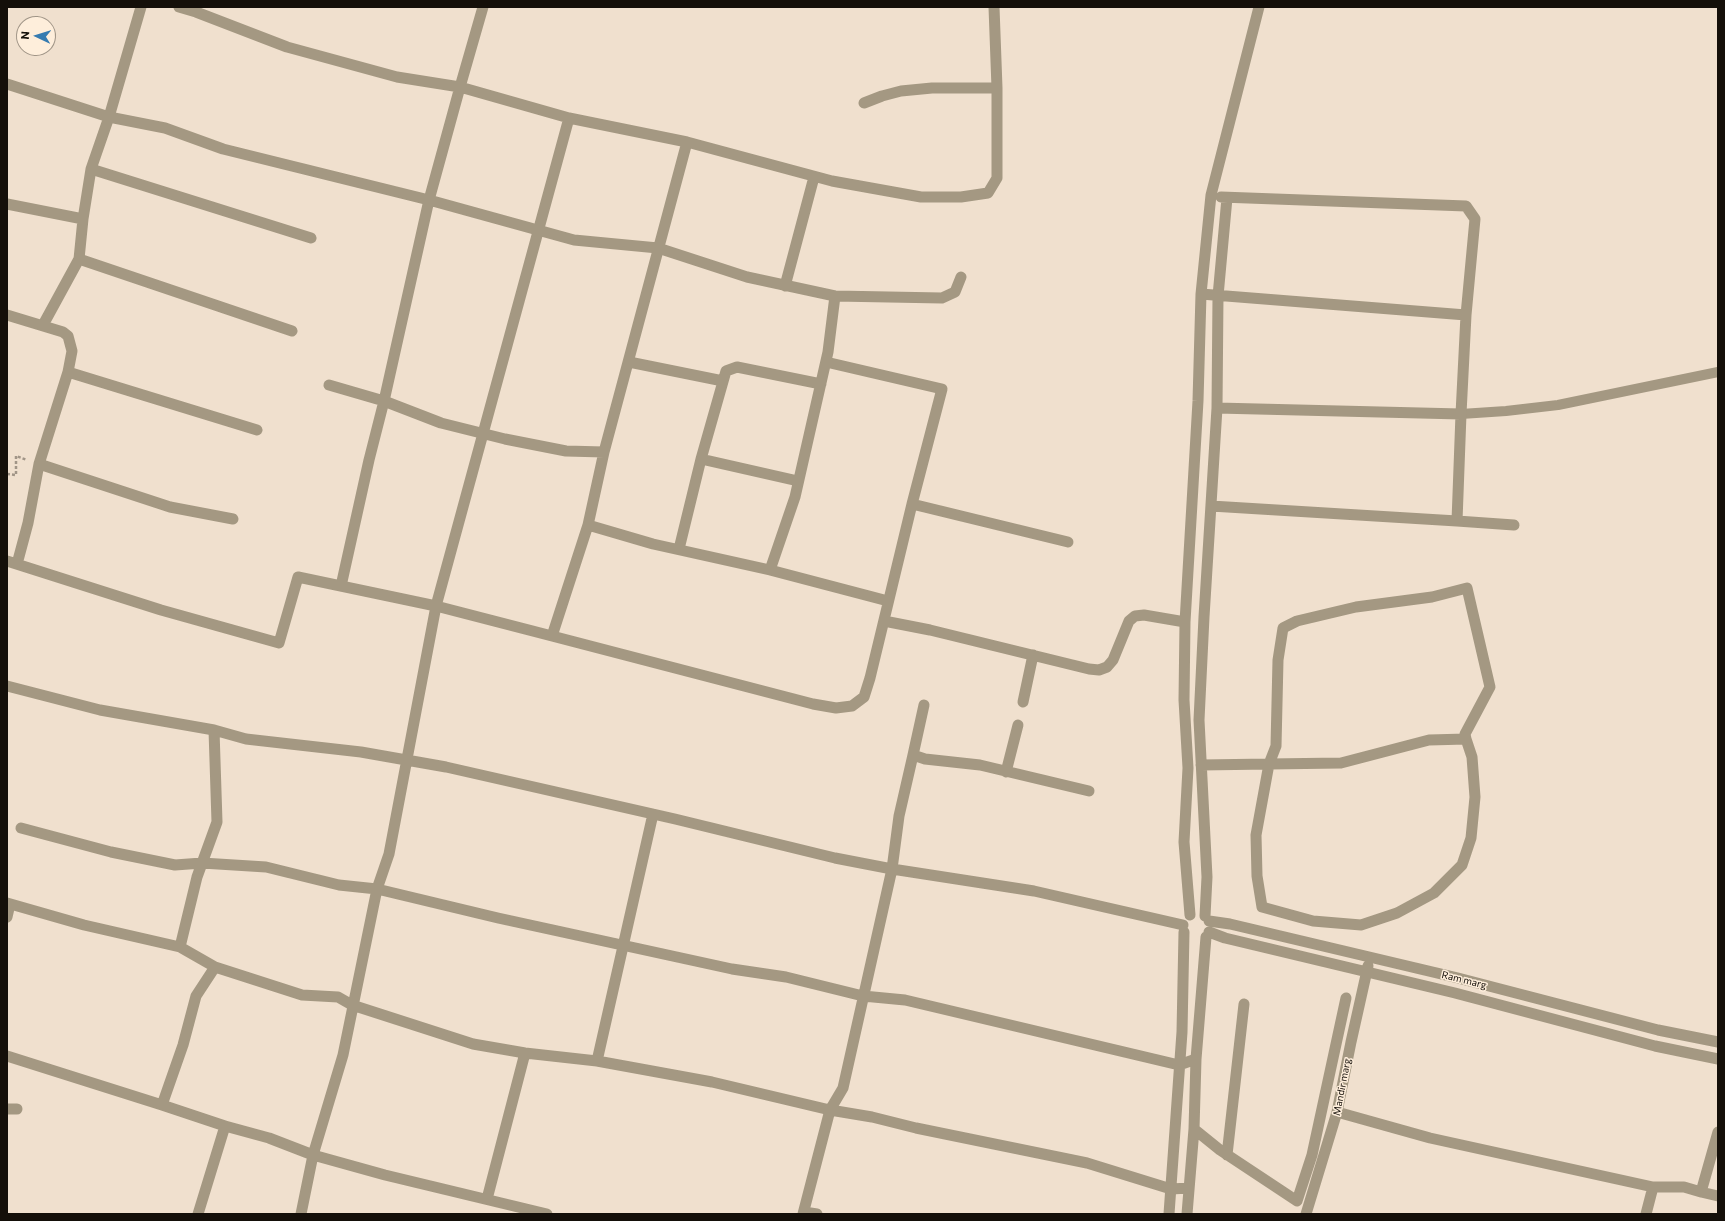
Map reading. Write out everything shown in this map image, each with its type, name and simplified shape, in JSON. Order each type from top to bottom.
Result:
[{"type":"street","points":[[43,325],[79,260],[83,219],[91,169],[109,117],[141,7]]},
{"type":"street","points":[[179,7],[196,12],[287,47],[397,77],[460,87],[569,118],[687,142],[814,177],[921,197],[961,197],[988,193],[997,178],[997,88],[994,7]]},
{"type":"street","points":[[341,586],[430,200],[482,7]]},
{"type":"street","points":[[1190,915],[1184,842],[1188,768],[1184,700],[1185,622],[1198,401],[1201,294],[1211,195],[1259,7]]},
{"type":"street","points":[[7,84],[109,117],[165,128],[223,148],[430,200],[538,231],[574,240],[658,248],[747,277],[785,286],[835,296],[942,298],[955,292],[961,277]]},
{"type":"street","points":[[864,103],[882,96],[909,90],[932,88],[997,88]]},
{"type":"street","points":[[301,1214],[313,1155],[343,1055],[352,1005],[377,889],[389,854],[436,606],[569,118]]},
{"type":"street","points":[[552,636],[588,525],[604,452],[687,142]]},
{"type":"street","points":[[91,169],[311,238]]},
{"type":"street","points":[[785,286],[814,177]]},
{"type":"street","points":[[1211,195],[1228,198],[1466,206],[1475,219],[1466,315],[1457,521]]},
{"type":"street","points":[[1187,1214],[1194,1129],[1196,1059],[1207,927],[1207,877],[1199,720],[1217,408],[1218,296],[1228,198]]},
{"type":"street","points":[[7,204],[83,219]]},
{"type":"street","points":[[79,260],[292,331]]},
{"type":"street","points":[[1201,294],[1466,315]]},
{"type":"street","points":[[770,570],[795,497],[826,362],[835,296]]},
{"type":"street","points":[[7,315],[58,329],[68,336],[72,351],[68,372],[39,464],[28,523],[12,562],[161,610],[279,643],[298,577],[436,606],[642,660],[836,708],[852,706],[864,697],[942,389],[826,362]]},
{"type":"street","points":[[629,362],[723,381]]},
{"type":"street","points":[[679,549],[701,459],[726,371],[737,367],[821,384]]},
{"type":"street","points":[[68,372],[257,430]]},
{"type":"street","points":[[329,385],[384,401],[441,423],[482,433],[566,451],[604,452]]},
{"type":"street","points":[[1217,408],[1461,414]]},
{"type":"street","points":[[701,459],[798,481]]},
{"type":"street","points":[[39,464],[170,507],[233,519]]},
{"type":"street","points":[[912,504],[1068,542]]},
{"type":"street","points":[[1211,506],[1514,525]]},
{"type":"street","points":[[588,525],[653,544],[770,570],[888,601]]},
{"type":"street","points":[[1467,588],[1490,687],[1465,734],[1472,757],[1475,797],[1471,838],[1462,866],[1434,893],[1397,913],[1361,925],[1313,921],[1262,907],[1257,876],[1256,835],[1269,764],[1276,746],[1278,660],[1284,628],[1297,620],[1356,607],[1432,597],[1467,588]]},
{"type":"street","points":[[884,621],[930,630],[1089,669],[1100,670],[1107,667],[1113,660],[1129,621],[1135,616],[1144,615],[1185,622]]},
{"type":"street","points":[[1022,702],[1033,655]]},
{"type":"street","points":[[7,686],[100,710],[214,730],[246,740],[361,752],[406,759],[653,814],[835,858],[892,870],[1034,891],[1184,928]]},
{"type":"street","points":[[817,1214],[803,1213],[830,1110],[843,1088],[892,870],[899,816],[924,705]]},
{"type":"street","points":[[1006,772],[1018,725]]},
{"type":"street","points":[[180,947],[202,863],[217,822],[214,730]]},
{"type":"street","points":[[1201,765],[1341,763],[1429,740],[1466,739]]},
{"type":"street","points":[[912,755],[925,759],[980,766],[1089,791]]},
{"type":"street","points":[[597,1061],[653,814]]},
{"type":"street","points":[[21,828],[111,852],[175,865],[202,863],[266,867],[339,885],[377,889],[498,918],[624,944],[732,969],[786,977],[863,996],[905,1000],[1179,1065],[1196,1059]]},
{"type":"street","points":[[7,917],[9,904],[84,925],[180,947],[215,967],[302,995],[338,997],[352,1005],[473,1044],[525,1053],[597,1061],[712,1082],[830,1110],[872,1117],[916,1128],[1087,1163],[1171,1188],[1189,1188]]},
{"type":"street","points":[[1169,1214],[1184,981],[1184,928],[1187,918],[1190,915],[1197,913],[1207,927],[1225,938],[1455,993],[1654,1046],[1718,1059]]},
{"type":"street","name":"Ram marg","points":[[1207,927],[1230,924],[1458,978],[1658,1030],[1718,1042]]},
{"type":"street","points":[[1184,928],[1186,936],[1194,940],[1202,940],[1207,927]]},
{"type":"street","name":"Mandir marg","points":[[1306,1214],[1337,1112],[1369,958]]},
{"type":"street","points":[[162,1105],[183,1045],[196,996],[215,967]]},
{"type":"street","points":[[1194,1129],[1227,1155],[1297,1201],[1312,1155],[1346,998]]},
{"type":"street","points":[[1227,1155],[1244,1004]]},
{"type":"street","points":[[487,1199],[525,1053]]},
{"type":"street","points":[[7,1056],[225,1126],[269,1138],[313,1155],[385,1175],[547,1214]]},
{"type":"street","points":[[1337,1112],[1430,1138],[1653,1187],[1684,1188],[1718,1196]]},
{"type":"street","points":[[198,1214],[225,1126]]},
{"type":"street","points":[[1701,1192],[1718,1132]]},
{"type":"street","points":[[1646,1214],[1653,1187]]},
{"type":"lane","points":[[1461,414],[1558,405],[1718,372]]},
{"type":"path","points":[[7,474],[16,474],[16,456],[39,464]]}]
